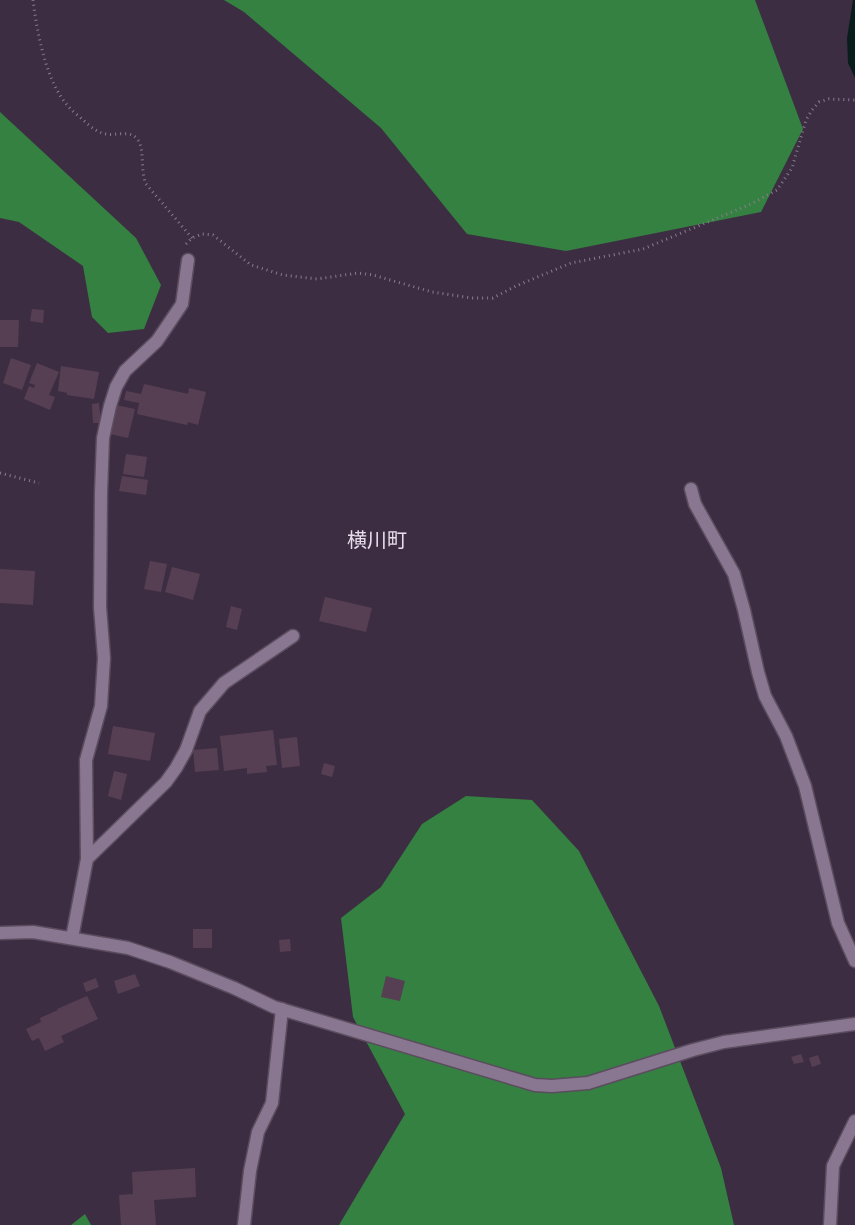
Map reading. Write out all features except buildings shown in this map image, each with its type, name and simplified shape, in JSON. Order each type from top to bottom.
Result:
[{"type":"street","points":[[72,938],[87,859],[86,760],[101,706],[104,658],[100,608],[103,438],[116,387],[125,371],[157,341],[182,304],[188,260]]},
{"type":"street","points":[[691,489],[694,504],[734,574],[760,680],[786,736],[805,786],[838,923],[855,961]]},
{"type":"street","points":[[87,859],[166,782],[186,750],[200,710],[224,683],[292,636]]},
{"type":"street","points":[[0,933],[33,932],[128,948],[170,962],[282,1009],[535,1085],[552,1086],[588,1083],[724,1042],[855,1024]]},
{"type":"street","points":[[244,1225],[250,1172],[258,1132],[272,1103],[282,1009]]},
{"type":"street","points":[[830,1225],[833,1166],[855,1121]]},
{"type":"path","points":[[33,0],[40,47],[57,90],[68,106],[94,129],[106,134],[128,133],[137,138],[141,147],[142,175],[146,184],[192,238]]},
{"type":"path","points":[[188,260],[186,243],[202,234],[213,234],[250,264],[283,275],[317,279],[358,273],[373,275],[432,292],[472,298],[493,298],[516,286],[571,263],[643,249],[751,204],[777,190],[792,168],[806,120],[812,110],[819,102],[855,100]]},
{"type":"path","points":[[0,474],[39,483]]},
{"type":"green space","points":[[224,0],[755,0],[803,129],[761,212],[566,251],[467,234],[381,128],[244,12]]},
{"type":"green space","points":[[0,112],[136,238],[161,285],[144,329],[108,333],[92,317],[83,266],[19,222],[0,218]]},
{"type":"green space","points":[[466,796],[532,800],[579,851],[659,1006],[721,1168],[734,1225],[339,1225],[405,1114],[353,1017],[341,918],[381,887],[422,824]]},
{"type":"green space","points":[[85,1214],[91,1225],[71,1225]]},
{"type":"shaded area","points":[[853,0],[855,0],[855,78],[848,63],[847,38]]},
{"type":"district","name":"横川町","points":[[377,540]]}]
